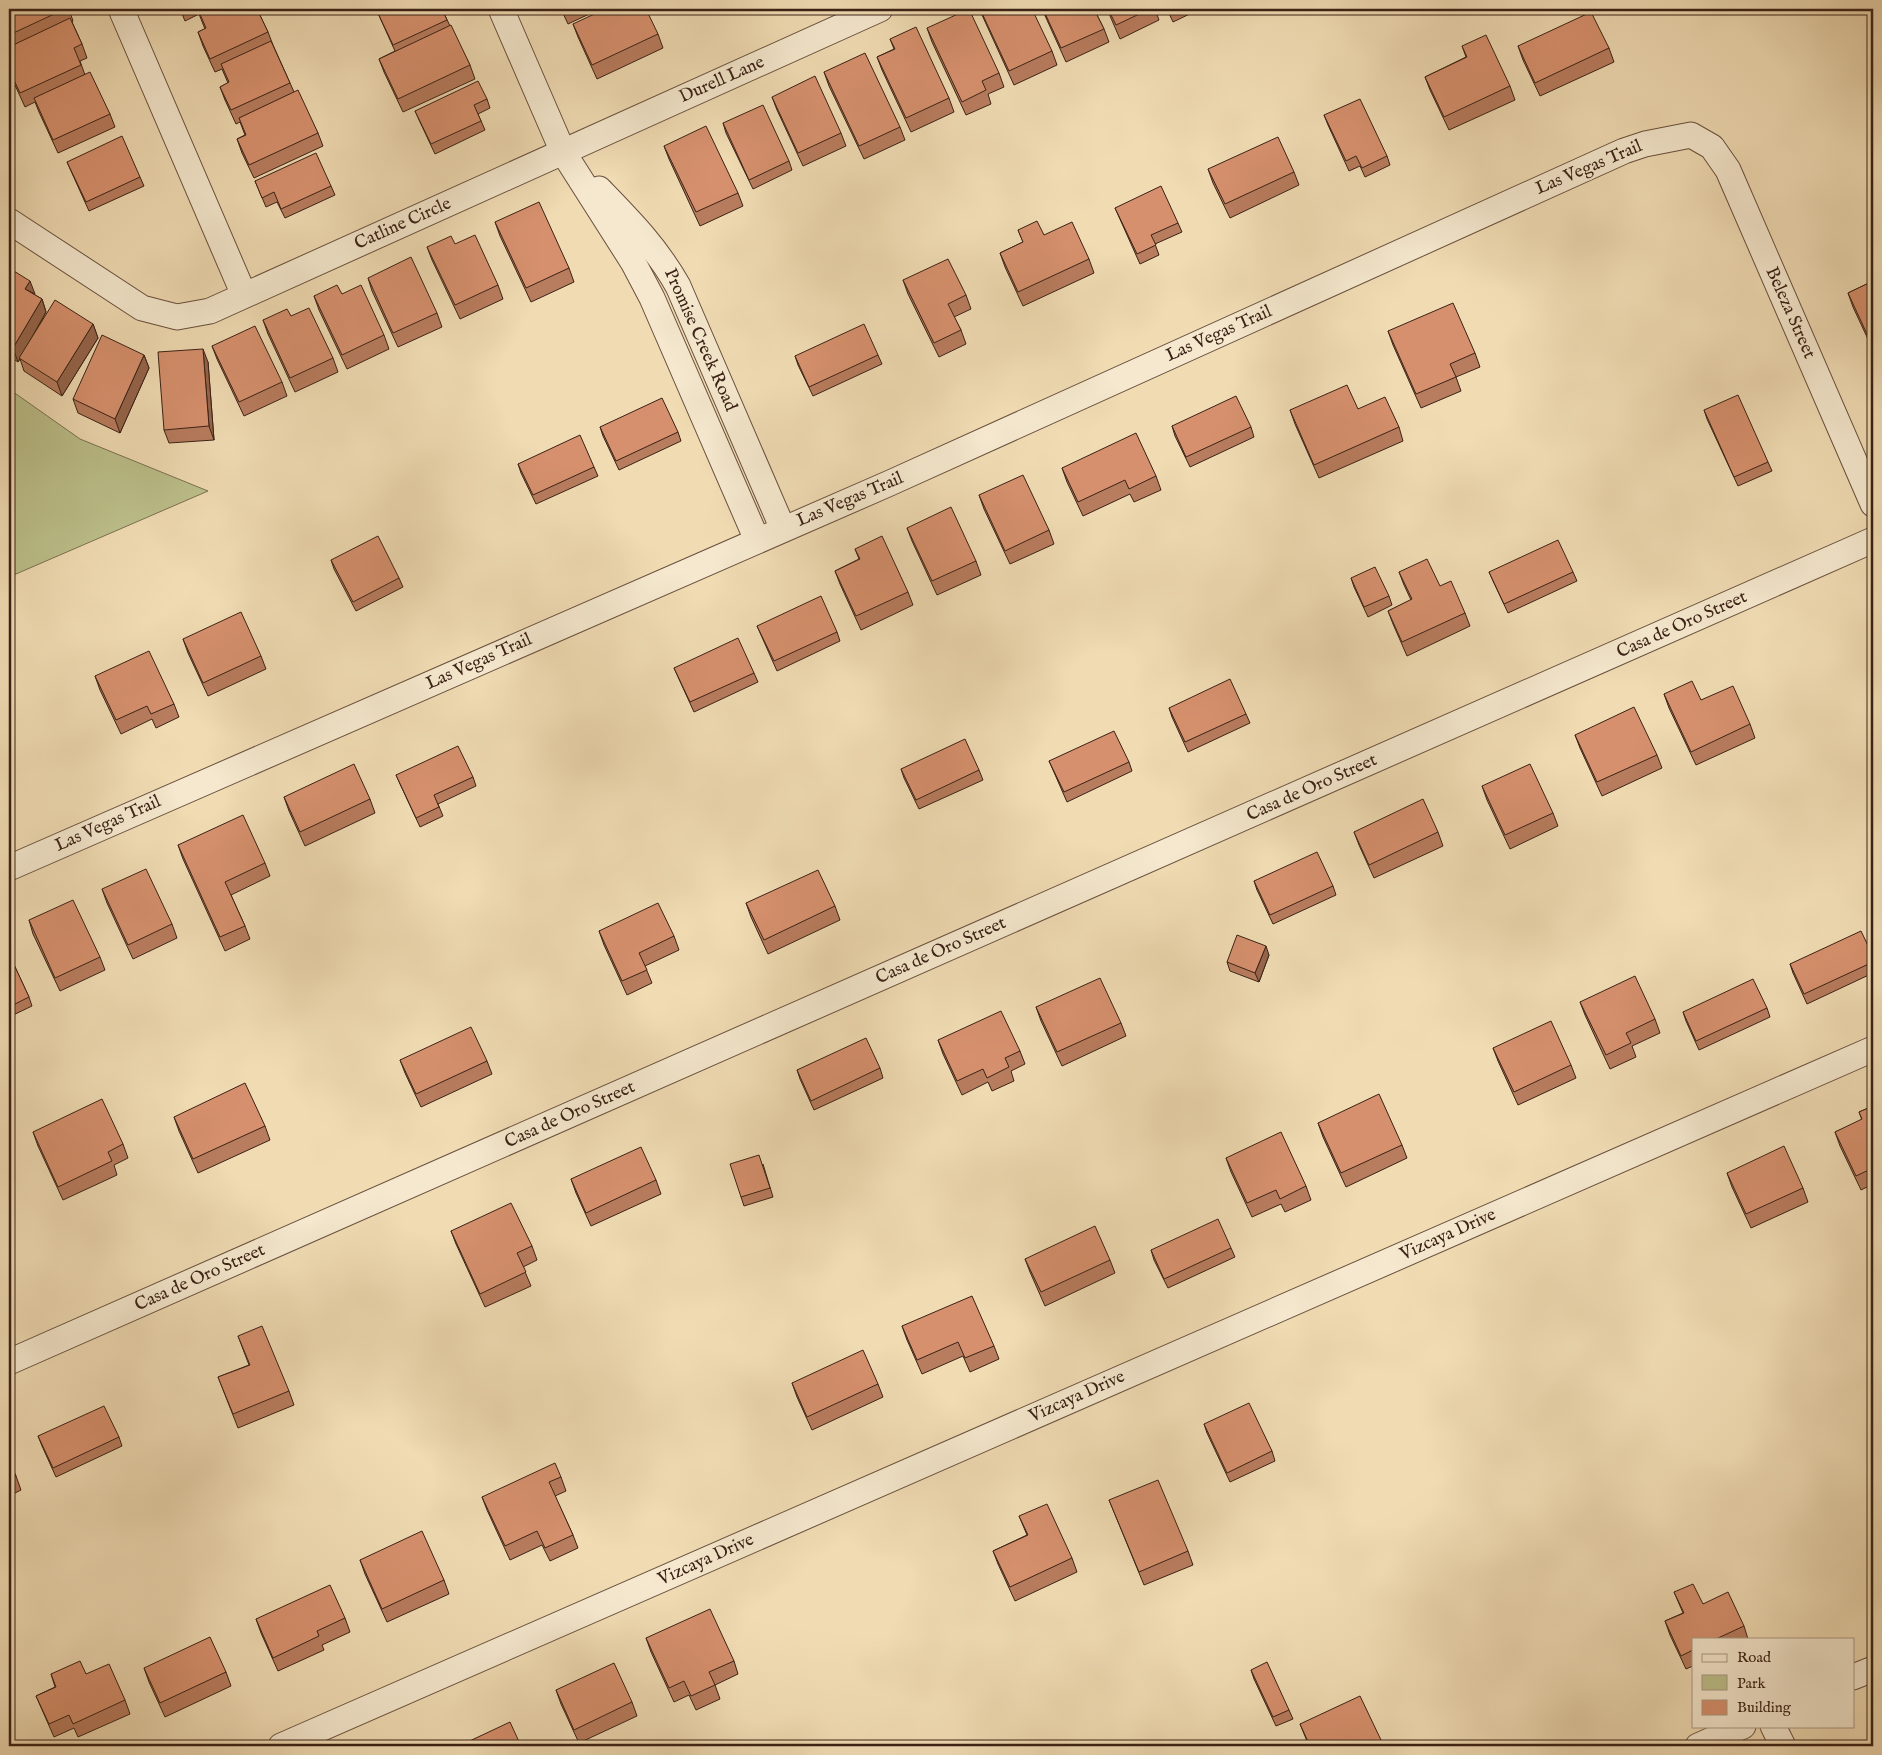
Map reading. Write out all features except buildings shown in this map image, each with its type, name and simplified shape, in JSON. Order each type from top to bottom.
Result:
[{"type":"street","points":[[121,9],[244,295]]},
{"type":"street","name":"Promise Creek Road","points":[[501,9],[563,152],[633,262],[652,298],[757,540]]},
{"type":"street","name":"Durell Lane","points":[[563,152],[880,9]]},
{"type":"street","name":"Beleza Street","points":[[1691,135],[1712,147],[1728,170],[1873,504]]},
{"type":"street","name":"Las Vegas Trail","points":[[9,868],[908,474],[1624,151],[1645,144],[1691,135]]},
{"type":"street","name":"Catline Circle","points":[[9,221],[142,308],[177,317],[210,311],[563,152]]},
{"type":"street","name":"Promise Creek Road","points":[[563,152],[642,232],[666,264],[678,286],[783,529]]},
{"type":"street","name":"Casa de Oro Street","points":[[9,1362],[1873,540]]},
{"type":"street","name":"Vizcaya Drive","points":[[281,1746],[1873,1049]]},
{"type":"street","points":[[1854,1677],[1873,1669]]},
{"type":"street","points":[[1698,1746],[1738,1728]]},
{"type":"street","points":[[1775,1728],[1783,1746]]},
{"type":"green space","points":[[9,389],[80,439],[208,491],[9,577]]}]
